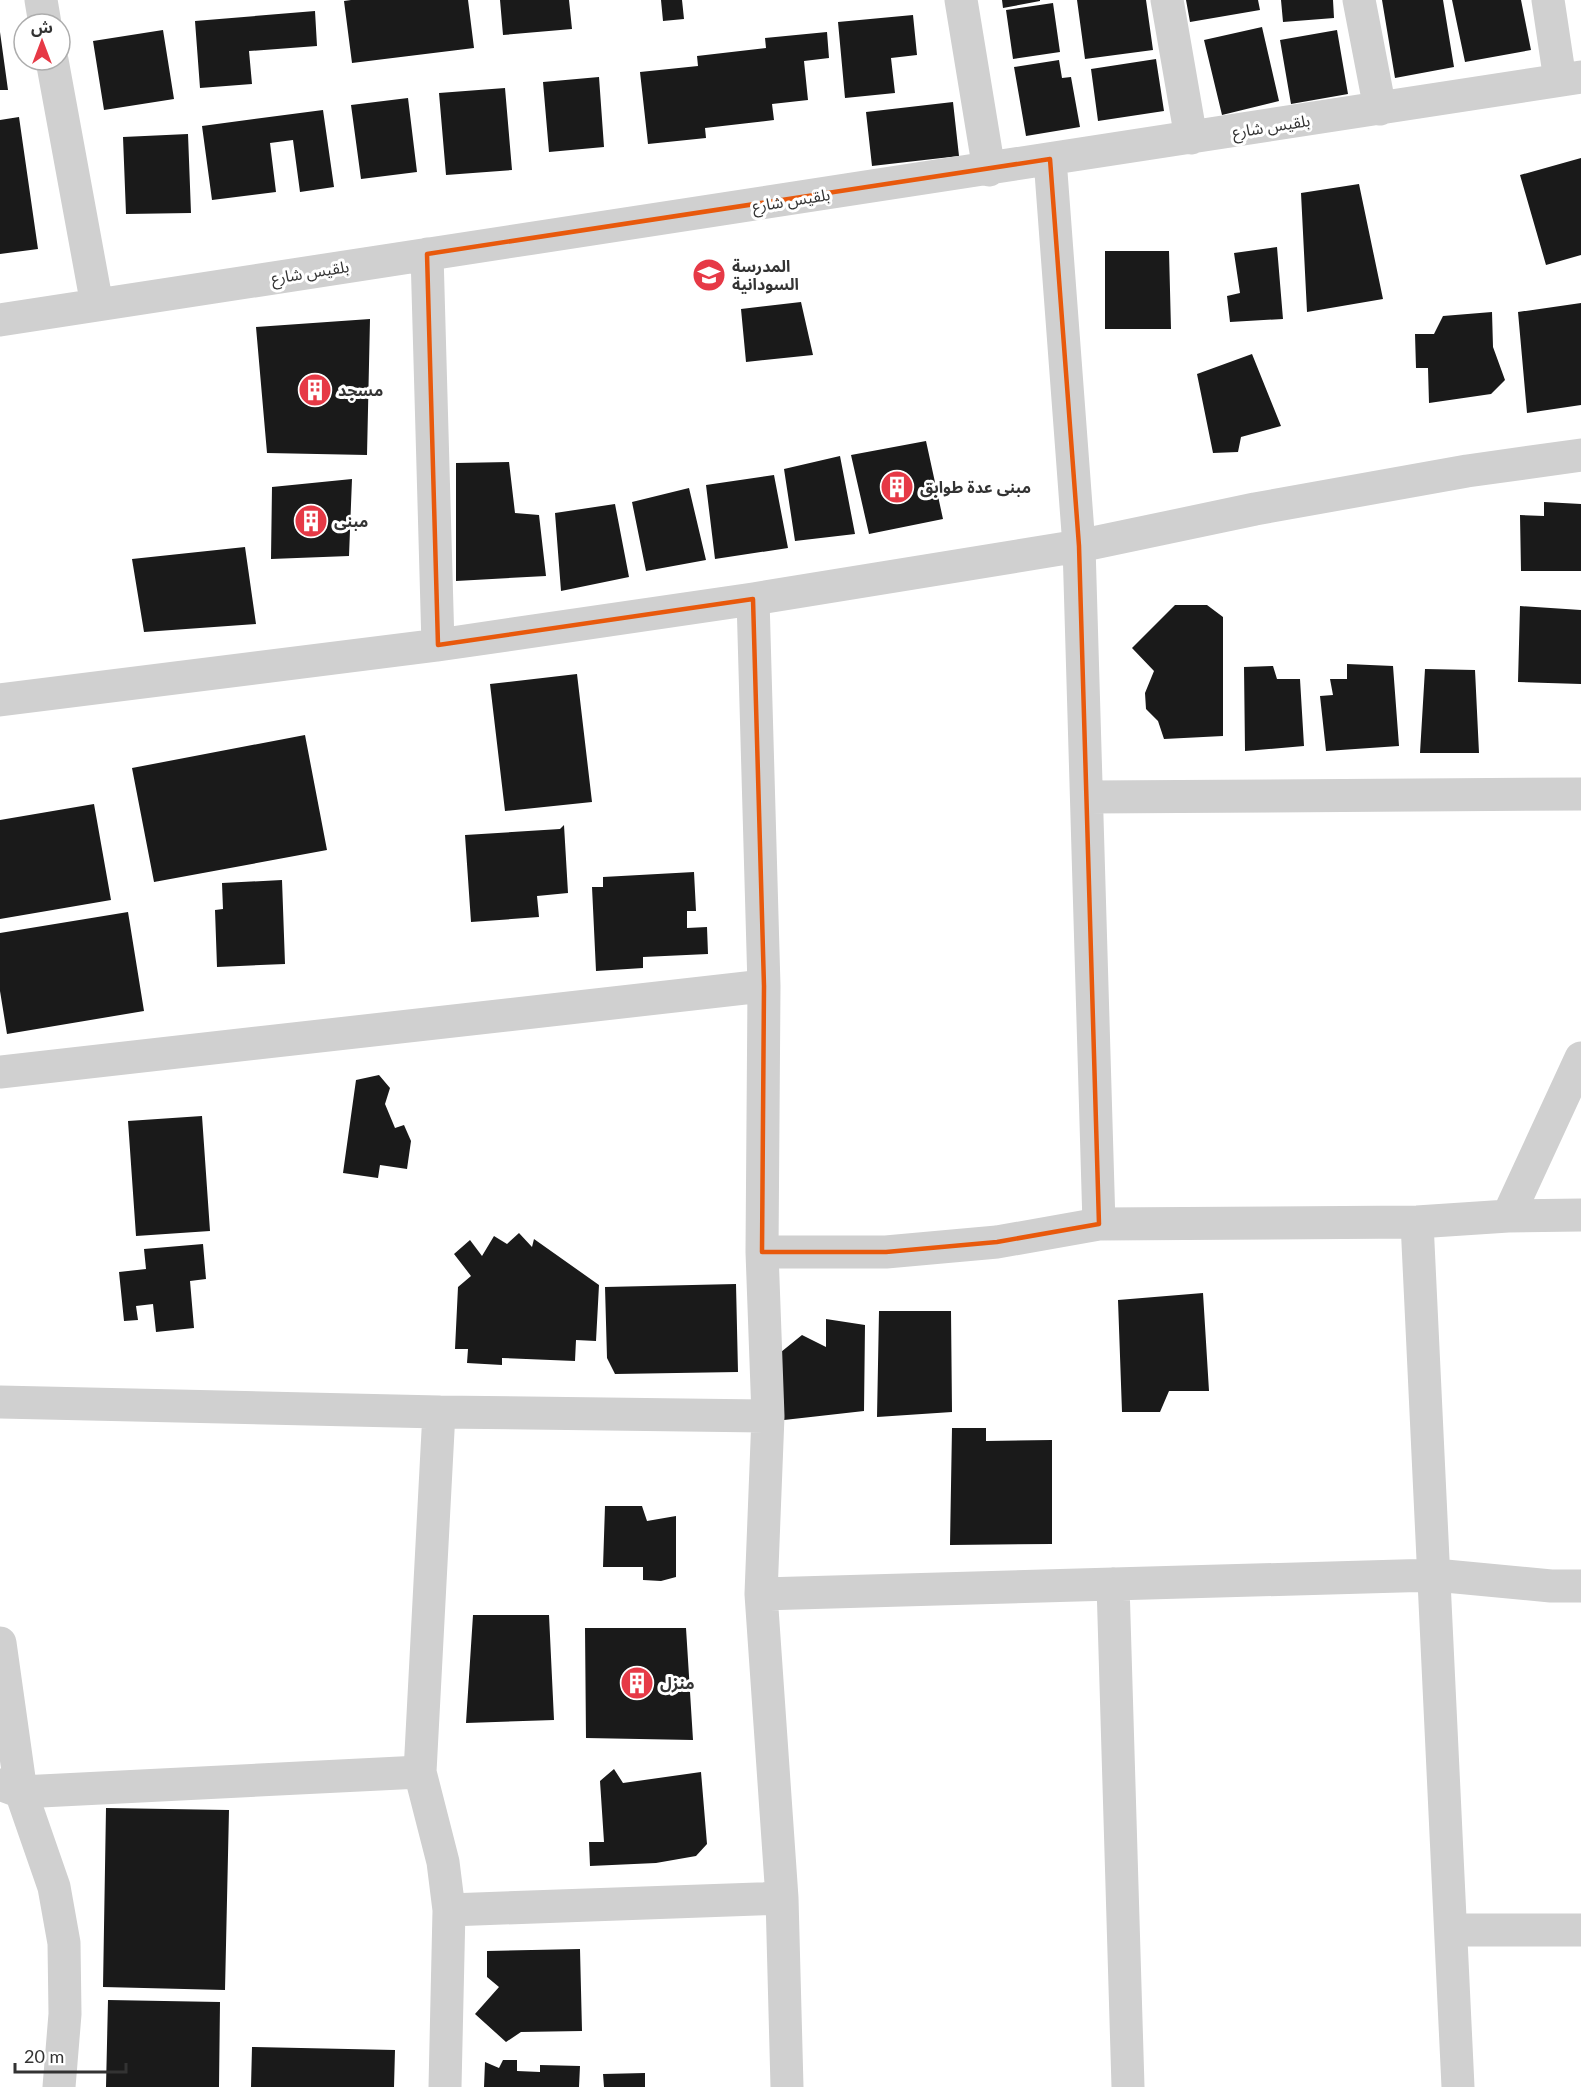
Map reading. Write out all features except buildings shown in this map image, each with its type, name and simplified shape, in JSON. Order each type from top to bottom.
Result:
[{"type":"street","points":[[961,0],[989,170]]},
{"type":"street","points":[[1167,0],[1191,138]]},
{"type":"street","points":[[1359,0],[1380,109]]},
{"type":"street","points":[[1548,0],[1570,79]]},
{"type":"street","points":[[54,72],[97,305]]},
{"type":"street","name":"بلقيس شارع","points":[[0,320],[1570,79]]},
{"type":"street","points":[[1050,159],[1079,546],[1100,1224]]},
{"type":"street","points":[[427,254],[438,645]]},
{"type":"street","points":[[0,700],[438,645],[753,599],[1079,546],[1255,509],[1467,471],[1581,455]]},
{"type":"street","points":[[753,599],[764,986],[762,1252],[768,1416],[761,1594],[782,1898],[787,2087]]},
{"type":"street","points":[[1087,797],[1581,794]]},
{"type":"street","points":[[0,1072],[764,986]]},
{"type":"street","points":[[1508,1216],[1581,1058]]},
{"type":"street","points":[[762,1252],[886,1252],[997,1242],[1100,1224],[1417,1222],[1508,1216],[1581,1215]]},
{"type":"street","points":[[1417,1222],[1458,2087]]},
{"type":"street","points":[[0,1402],[439,1412],[768,1416]]},
{"type":"street","points":[[439,1412],[420,1772],[443,1862],[449,1910],[445,2087]]},
{"type":"street","points":[[761,1594],[1435,1575],[1551,1586],[1581,1586]]},
{"type":"street","points":[[1113,1584],[1128,2087]]},
{"type":"street","points":[[0,1643],[11,1788],[54,1887],[64,1943],[65,2014],[59,2087]]},
{"type":"street","points":[[11,1788],[420,1772]]},
{"type":"street","points":[[449,1910],[782,1898]]},
{"type":"street","points":[[1451,1930],[1581,1930]]},
{"type":"highlighted area","points":[[1050,159],[1079,546],[1099,1224],[997,1242],[886,1252],[762,1252],[764,986],[753,599],[438,645],[427,254]]},
{"type":"place","name":"المدرسة السودانية","points":[[709,275]]},
{"type":"place","name":"مسجد","points":[[315,390]]},
{"type":"place","name":"مبنى عدة طوابق","points":[[897,487]]},
{"type":"place","name":"مبنى","points":[[311,521]]},
{"type":"place","name":"منزل","points":[[637,1683]]}]
